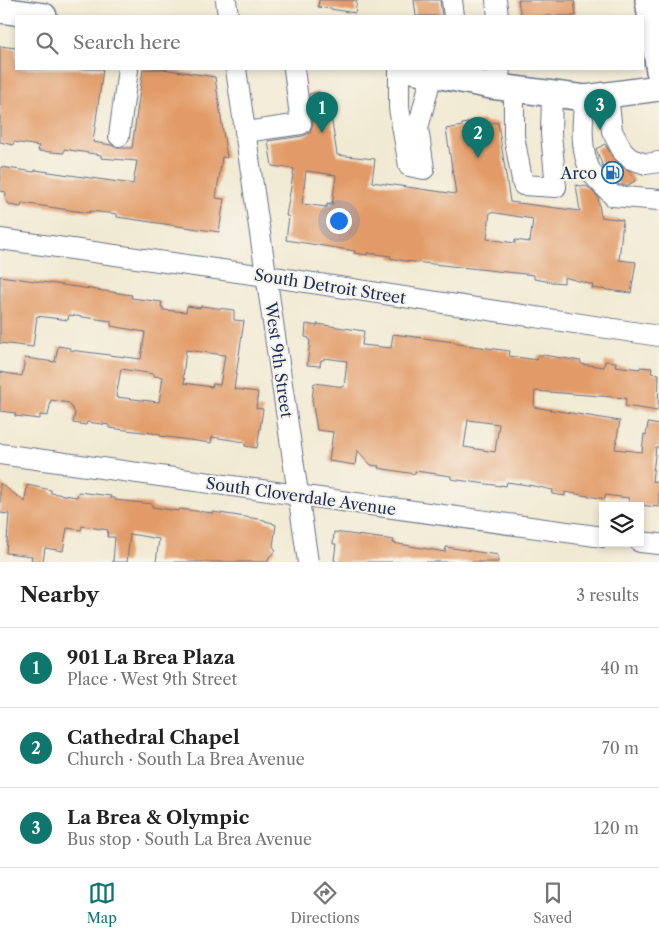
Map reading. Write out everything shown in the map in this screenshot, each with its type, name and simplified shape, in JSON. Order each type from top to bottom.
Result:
[{"type":"main road","points":[[648,0],[659,71]]},
{"type":"main road","points":[[0,10],[37,15]]},
{"type":"main road","points":[[414,70],[504,81],[552,94],[596,97],[659,88]]},
{"type":"street","points":[[0,10],[2,0]]},
{"type":"street","points":[[226,0],[228,15]]},
{"type":"street","points":[[452,0],[454,15]]},
{"type":"street","points":[[496,0],[498,15]]},
{"type":"street","points":[[119,136],[128,70]]},
{"type":"street","name":"West 9th Street","points":[[236,70],[308,562]]},
{"type":"street","points":[[246,132],[301,124],[294,70]]},
{"type":"street","points":[[399,70],[398,108],[410,130],[447,74]]},
{"type":"street","points":[[504,81],[523,185],[556,187],[551,134],[552,94]]},
{"type":"street","points":[[659,162],[646,164],[631,159],[623,152],[596,97],[583,112],[584,144],[586,156],[593,174],[613,196],[659,200]]},
{"type":"street","points":[[584,144],[617,138]]},
{"type":"street","name":"South Detroit Street","points":[[0,239],[267,276],[659,336]]},
{"type":"street","name":"South Cloverdale Avenue","points":[[0,454],[599,536]]},
{"type":"street","points":[[644,542],[659,544]]},
{"type":"building","points":[[319,0],[357,0],[355,13],[318,7]]},
{"type":"building","points":[[414,0],[440,0],[442,15],[416,15]]},
{"type":"building","points":[[518,0],[574,0],[576,15],[521,15]]},
{"type":"building","points":[[0,46],[15,48],[15,70],[103,70],[93,142],[117,148],[132,148],[143,70],[170,70],[215,77],[227,158],[222,157],[216,198],[224,199],[219,232],[117,217],[117,214],[90,211],[90,213],[22,203],[21,207],[10,205],[5,199],[6,192],[0,191],[1,167],[133,184],[137,161],[101,158],[101,155],[64,149],[64,153],[38,151],[39,146],[14,142],[13,145],[0,142]]},
{"type":"building","points":[[319,92],[320,97],[328,96],[337,155],[375,159],[372,182],[456,194],[446,129],[484,120],[485,122],[498,123],[510,202],[580,211],[576,185],[588,187],[598,197],[601,217],[623,220],[619,260],[636,262],[631,293],[592,288],[593,285],[564,277],[564,283],[552,282],[534,279],[534,275],[405,261],[390,258],[391,256],[367,253],[367,255],[354,253],[355,251],[286,240],[289,216],[286,216],[294,169],[272,166],[268,141],[303,136],[310,133],[313,122],[309,94]],"holes":[[[306,171],[336,175],[332,205],[327,204],[327,207],[302,204]],[[490,212],[533,219],[530,242],[515,240],[515,243],[487,239]]]},
{"type":"building","points":[[605,144],[615,161],[629,171],[635,181],[628,185],[619,185],[604,169],[596,149]]},
{"type":"building","points":[[0,276],[132,295],[131,298],[162,302],[161,307],[163,307],[163,310],[186,312],[187,306],[200,308],[201,306],[234,310],[234,320],[244,321],[234,389],[258,392],[256,408],[263,409],[257,448],[245,446],[245,442],[212,437],[211,443],[109,428],[109,425],[87,422],[86,425],[73,423],[75,413],[69,403],[51,400],[48,416],[40,415],[40,419],[15,416],[15,413],[0,411],[0,372],[22,376],[25,358],[55,362],[58,346],[70,348],[70,350],[141,359],[145,332],[111,326],[111,321],[69,315],[68,320],[37,316],[33,347],[0,343]],"holes":[[[186,350],[225,355],[220,385],[213,384],[212,387],[184,383]],[[121,369],[163,377],[159,402],[116,397]]]},
{"type":"building","points":[[306,324],[317,326],[317,324],[364,331],[362,345],[391,348],[393,334],[510,351],[509,356],[537,360],[538,355],[543,355],[604,367],[605,361],[616,362],[615,366],[640,369],[640,367],[652,368],[651,373],[659,374],[658,411],[625,406],[626,398],[535,391],[534,407],[620,421],[615,449],[642,452],[644,434],[646,435],[648,423],[659,425],[659,447],[656,447],[652,481],[659,482],[659,507],[644,506],[644,502],[628,502],[629,498],[605,495],[605,499],[565,492],[565,496],[552,494],[553,490],[534,486],[507,482],[506,486],[501,486],[451,479],[451,476],[415,471],[415,474],[378,468],[379,466],[371,465],[357,450],[355,465],[329,461],[333,432],[317,430],[312,400],[314,383],[344,387],[347,361],[324,358],[324,360],[321,360],[320,366],[307,365],[309,338],[305,337]],"holes":[[[468,420],[499,424],[495,452],[464,447]]]},
{"type":"building","points":[[0,483],[25,502],[27,485],[51,490],[51,493],[77,497],[78,492],[111,496],[110,498],[115,498],[115,500],[152,504],[152,507],[178,511],[179,509],[213,512],[265,520],[276,525],[273,546],[276,551],[269,557],[268,562],[156,562],[159,539],[130,534],[127,562],[113,562],[115,537],[107,537],[108,530],[82,526],[81,530],[67,528],[63,551],[45,548],[43,562],[31,561],[32,556],[6,553],[9,514],[0,513]]},
{"type":"building","points":[[334,532],[394,540],[393,543],[445,552],[446,547],[498,555],[498,562],[335,562],[336,544],[333,544]]},
{"type":"place","name":"La Brea & Olympic","points":[[600,130]]},
{"type":"place","name":"901 La Brea Plaza","points":[[322,133]]},
{"type":"place","name":"Cathedral Chapel","points":[[478,158]]},
{"type":"place","name":"Arco","points":[[613,173]]}]
